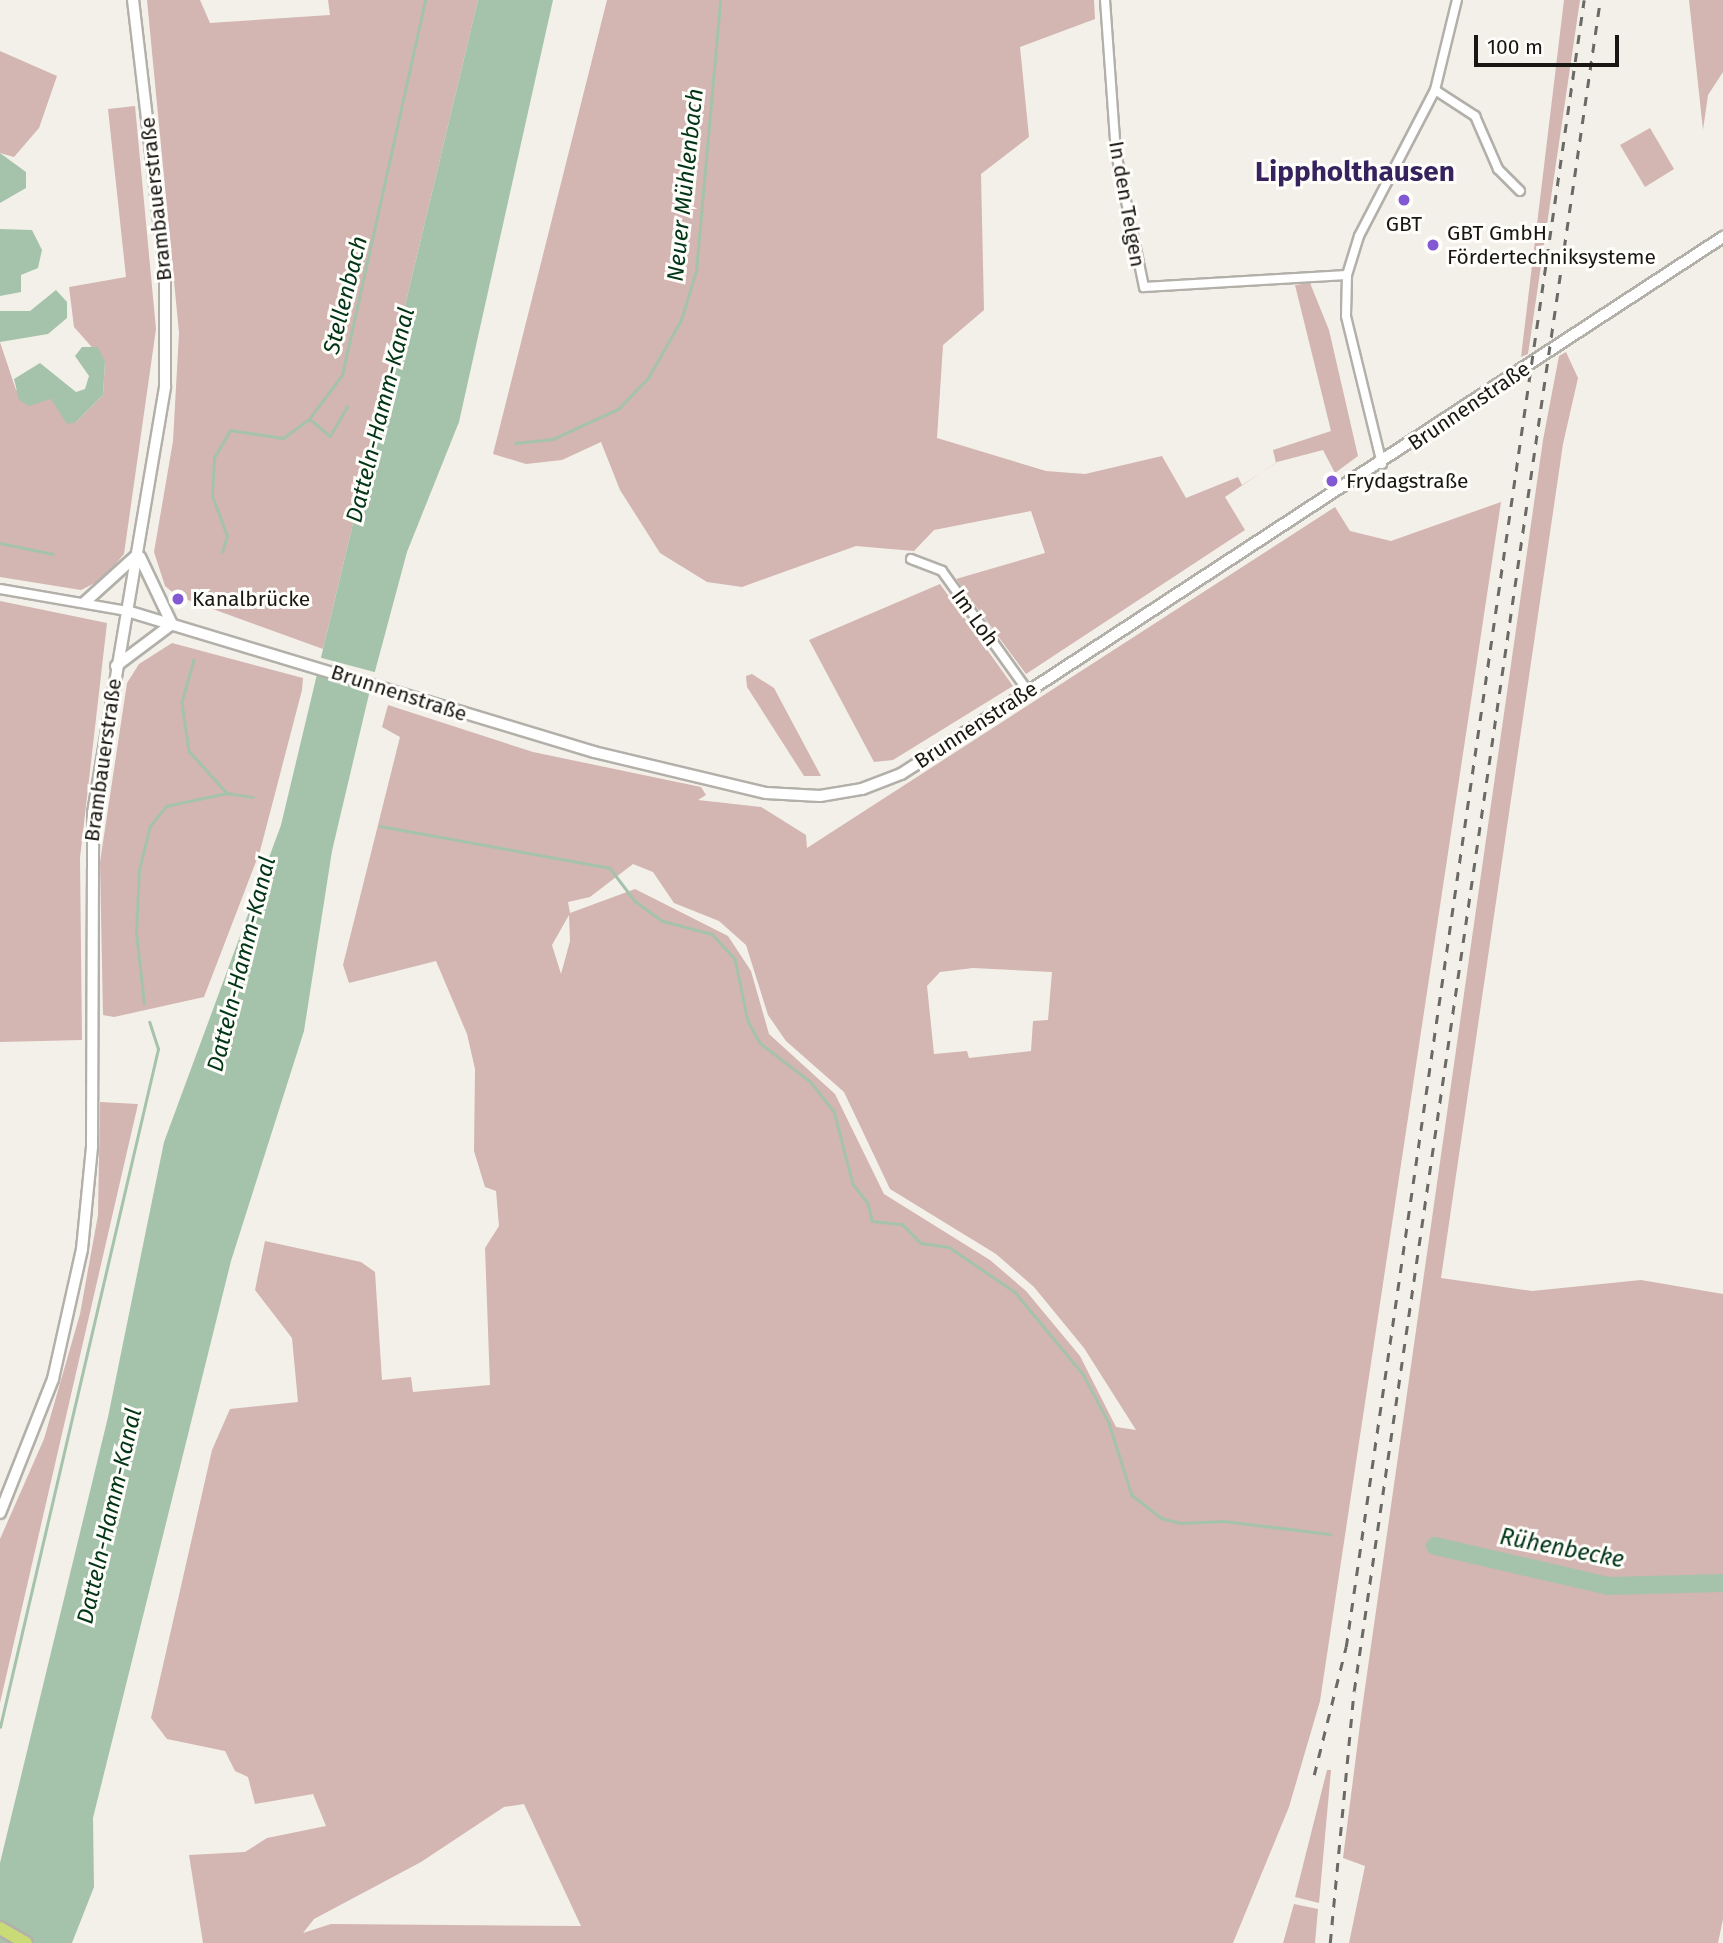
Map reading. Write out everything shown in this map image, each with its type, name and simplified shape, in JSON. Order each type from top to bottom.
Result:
[{"type":"main road","points":[[0,1928],[26,1943]]},
{"type":"street","name":"Brambauerstraße","points":[[0,1513],[53,1379],[87,1213],[90,856],[116,666],[160,434],[167,335],[160,216],[133,0]]},
{"type":"street","name":"In den Telgen","points":[[1105,0],[1113,131],[1144,287],[1347,275]]},
{"type":"street","points":[[1382,464],[1346,316],[1347,275],[1359,236],[1435,90],[1457,0]]},
{"type":"street","points":[[1435,90],[1475,116],[1498,169],[1520,191]]},
{"type":"street","name":"Brunnenstraße","points":[[127,611],[395,689],[523,734],[743,788],[803,796],[891,779],[1382,464],[1723,236]]},
{"type":"street","points":[[85,602],[139,553],[147,583],[172,624],[116,666]]},
{"type":"street","name":"Im Loh","points":[[911,559],[942,571],[1028,691]]},
{"type":"street","points":[[0,589],[127,611]]},
{"type":"shaded area","points":[[147,0],[200,0],[210,23],[330,15],[328,0],[478,0],[323,649],[177,596],[165,586],[154,552],[173,441],[179,333]]},
{"type":"shaded area","points":[[607,0],[1094,0],[1095,19],[1020,47],[1029,137],[981,174],[984,310],[943,345],[937,438],[1046,471],[1085,474],[1162,456],[1186,498],[1238,477],[1242,485],[1263,471],[1225,497],[1245,530],[1026,674],[956,579],[1045,553],[1031,511],[934,530],[914,551],[856,546],[742,587],[707,582],[660,553],[620,490],[601,442],[562,460],[526,464],[493,454]]},
{"type":"shaded area","points":[[1564,0],[1580,0],[1528,354],[1521,357]]},
{"type":"shaded area","points":[[1689,0],[1723,0],[1723,72],[1708,95],[1703,130]]},
{"type":"shaded area","points":[[0,51],[57,76],[39,128],[14,157],[0,153]]},
{"type":"shaded area","points":[[135,106],[156,329],[124,554],[103,579],[81,590],[0,577],[0,342],[16,390],[51,399],[76,422],[103,395],[105,362],[74,327],[69,287],[126,277],[108,109]]},
{"type":"shaded area","points":[[1650,128],[1674,169],[1645,187],[1620,145]]},
{"type":"shaded area","points":[[1310,283],[1329,330],[1358,456],[1335,473],[1323,450],[1276,463],[1273,450],[1331,431],[1295,285]]},
{"type":"shaded area","points":[[1566,352],[1578,378],[1563,444],[1441,1278],[1532,1291],[1641,1280],[1723,1294],[1723,1919],[1718,1943],[1349,1943],[1365,1866],[1343,1858],[1362,1709],[1543,440],[1559,356]]},
{"type":"shaded area","points":[[1501,502],[1320,1701],[1289,1807],[1233,1943],[203,1943],[189,1855],[245,1852],[267,1838],[326,1826],[313,1794],[255,1804],[248,1777],[235,1771],[225,1751],[167,1739],[151,1718],[212,1450],[230,1409],[298,1402],[292,1338],[255,1290],[265,1241],[361,1262],[375,1272],[382,1380],[411,1377],[413,1392],[490,1385],[485,1248],[499,1226],[496,1191],[485,1187],[474,1151],[475,1069],[467,1034],[436,961],[349,983],[343,965],[400,737],[382,727],[388,705],[533,752],[701,787],[706,795],[698,800],[761,807],[806,835],[807,848],[1335,507],[1350,531],[1391,541]],"holes":[[[633,864],[653,872],[674,903],[719,921],[746,945],[768,1015],[786,1041],[844,1092],[890,1189],[996,1254],[1034,1287],[1084,1348],[1136,1430],[1116,1427],[1080,1356],[1026,1291],[990,1260],[884,1194],[835,1094],[769,1034],[751,971],[728,936],[635,889],[570,913],[568,902],[590,897]],[[569,915],[570,941],[561,974],[552,945]],[[973,968],[1052,972],[1048,1020],[1033,1021],[1031,1051],[969,1058],[967,1051],[934,1054],[927,986],[940,972]],[[524,1804],[581,1926],[331,1924],[303,1933],[314,1919],[421,1862],[504,1807]]]},
{"type":"shaded area","points":[[940,584],[1013,686],[893,760],[874,762],[809,640]]},
{"type":"shaded area","points":[[0,601],[107,623],[80,858],[82,1040],[0,1042]]},
{"type":"shaded area","points":[[172,643],[303,678],[302,690],[260,851],[204,997],[114,1017],[103,1015],[100,862],[127,683],[139,664]]},
{"type":"shaded area","points":[[752,674],[774,688],[821,776],[804,776],[747,687],[746,676]]},
{"type":"shaded area","points":[[100,1102],[138,1104],[0,1703],[0,1539],[44,1439],[80,1314],[98,1215]]},
{"type":"shaded area","points":[[1327,1770],[1331,1770],[1319,1903],[1295,1897]]},
{"type":"shaded area","points":[[1294,1904],[1318,1909],[1315,1943],[1283,1943]]},
{"type":"water","name":"Datteln-Hamm-Kanal","points":[[478,0],[553,0],[459,422],[407,552],[370,690],[332,851],[304,1031],[231,1261],[93,1818],[94,1887],[72,1943],[0,1943],[0,1863],[108,1417],[164,1142],[281,825]]},
{"type":"water","points":[[0,153],[26,172],[26,188],[0,203]]},
{"type":"water","points":[[0,229],[32,230],[42,250],[38,268],[21,275],[21,292],[0,296]]},
{"type":"water","points":[[56,290],[67,302],[67,318],[48,334],[0,342],[0,311],[30,311]]},
{"type":"water","points":[[82,347],[98,347],[105,362],[103,395],[76,422],[67,424],[51,399],[29,406],[19,400],[14,379],[40,363],[76,392],[85,389],[89,376],[75,356]]},
{"type":"pier","points":[[318,657],[378,673],[374,690],[314,674]]},
{"type":"waterway","name":"Stellenbach","points":[[222,552],[227,536],[212,496],[214,458],[230,430],[283,438],[309,419],[342,375],[425,0]]},
{"type":"waterway","name":"Neuer Mühlenbach","points":[[515,443],[553,439],[618,409],[648,378],[681,320],[696,271],[720,0]]},
{"type":"waterway","points":[[311,420],[330,436],[347,407]]},
{"type":"waterway","points":[[0,543],[53,554]]},
{"type":"waterway","name":"Stellenbach","points":[[194,660],[182,702],[189,751],[227,793]]},
{"type":"waterway","points":[[144,1004],[136,933],[139,870],[150,826],[166,806],[227,793],[253,797]]},
{"type":"waterway","points":[[380,826],[610,868],[635,901],[663,921],[712,934],[735,959],[748,1021],[760,1043],[811,1082],[834,1111],[853,1184],[868,1203],[872,1221],[902,1224],[921,1243],[949,1247],[1015,1292],[1083,1374],[1109,1423],[1132,1495],[1161,1518],[1181,1523],[1224,1521],[1330,1534]]},
{"type":"waterway","points":[[0,1727],[158,1049],[149,1022]]},
{"type":"waterway","name":"Rühenbecke","points":[[1435,1546],[1608,1586],[1723,1583]]},
{"type":"railway","points":[[1314,1775],[1346,1647],[1584,0]]},
{"type":"railway","points":[[1330,1943],[1354,1691],[1600,0]]},
{"type":"place","name":"GBT","points":[[1404,200]]},
{"type":"place","name":"GBT GmbH Fördertechniksysteme","points":[[1433,245]]},
{"type":"place","name":"Frydagstraße","points":[[1332,481]]},
{"type":"place","name":"Kanalbrücke","points":[[178,599]]},
{"type":"district","name":"Lippholthausen","points":[[1355,172]]}]
